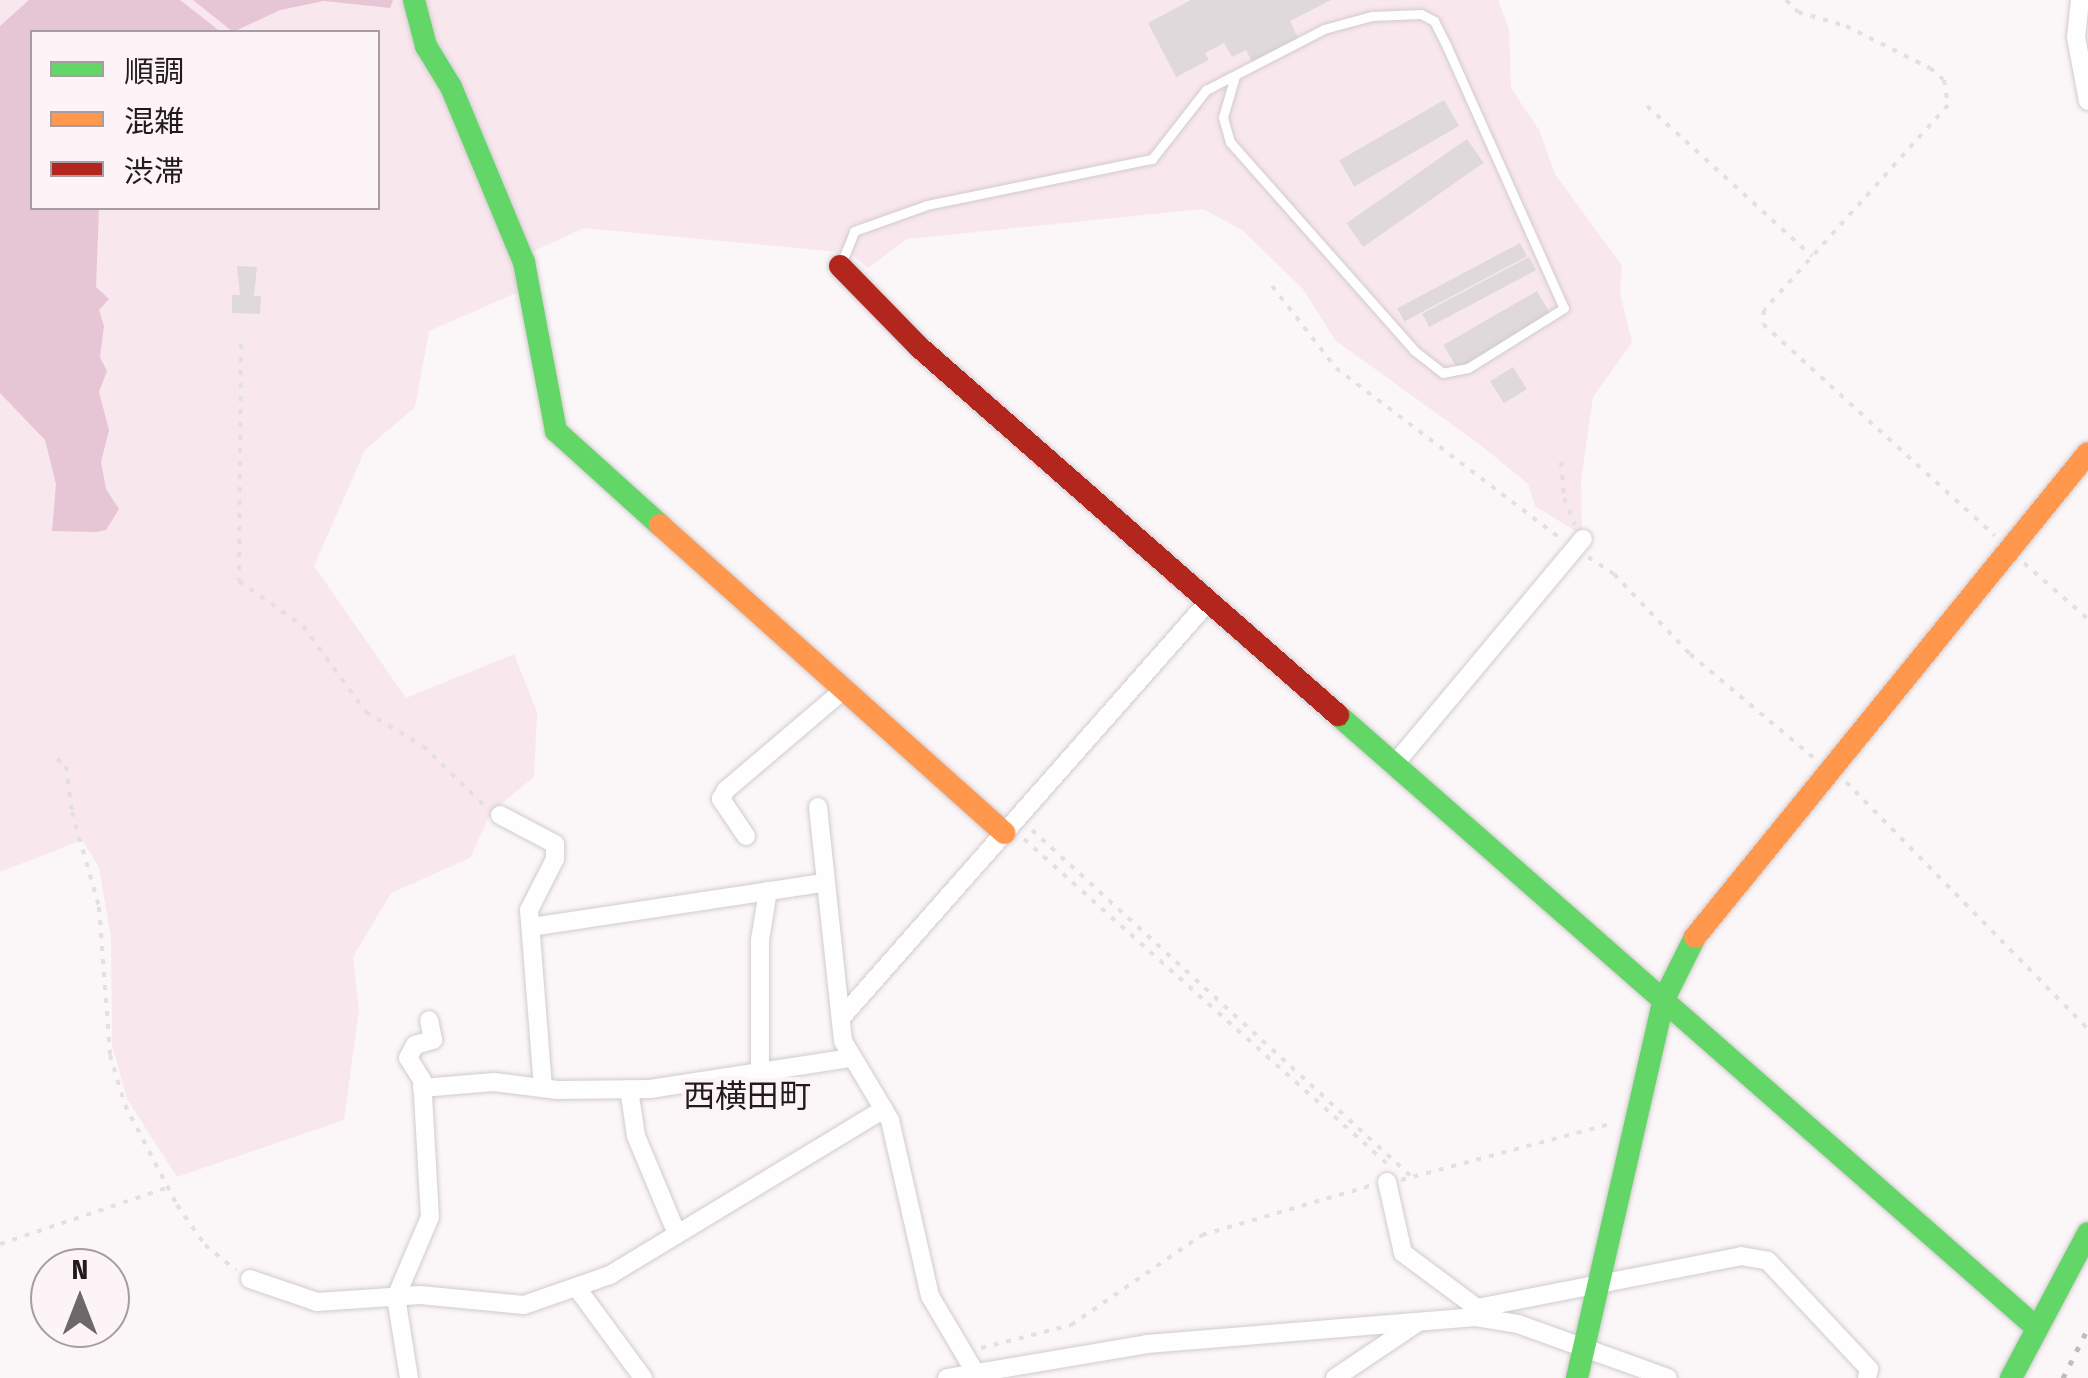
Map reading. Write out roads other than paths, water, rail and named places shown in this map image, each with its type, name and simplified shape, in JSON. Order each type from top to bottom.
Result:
[{"type":"street","points":[[414,0],[426,46],[451,87],[524,262],[556,431],[846,688],[1011,825]]},
{"type":"street","points":[[2080,0],[2076,38],[2088,101]]},
{"type":"street","points":[[840,266],[919,347],[2037,1328]]},
{"type":"street","points":[[1577,1378],[1588,1348],[1597,1282],[1664,1001],[1710,912],[2088,453]]},
{"type":"street","points":[[1393,766],[1581,545]]},
{"type":"street","points":[[842,1018],[1208,602]]},
{"type":"street","points":[[746,836],[721,798],[726,790],[846,688]]},
{"type":"street","points":[[818,808],[823,884],[850,1058],[884,1108],[930,1296],[975,1372]]},
{"type":"street","points":[[500,815],[555,844],[555,859],[528,910],[543,1086]]},
{"type":"street","points":[[532,927],[823,884]]},
{"type":"street","points":[[760,1071],[760,940],[768,925],[768,892]]},
{"type":"street","points":[[410,1378],[396,1297],[430,1217],[422,1088],[408,1058],[415,1045],[432,1040],[429,1020]]},
{"type":"street","points":[[422,1088],[494,1082],[629,1089],[850,1058]]},
{"type":"street","points":[[629,1089],[636,1136],[677,1234]]},
{"type":"street","points":[[250,1279],[317,1302],[396,1297],[524,1305],[610,1276],[884,1108]]},
{"type":"street","points":[[1391,1181],[1403,1253],[1476,1313],[1668,1378]]},
{"type":"street","points":[[2011,1378],[2088,1233]]},
{"type":"street","points":[[948,1378],[975,1372],[1023,1371],[1146,1344],[1476,1313],[1698,1260],[1768,1261],[1869,1369],[1867,1378]]},
{"type":"street","points":[[577,1288],[643,1378]]},
{"type":"street","points":[[1334,1378],[1417,1320]]},
{"type":"lane","points":[[840,266],[854,231],[909,212],[1152,159],[1206,90],[1324,29],[1354,20],[1421,14],[1434,22],[1564,308],[1468,368],[1443,372],[1414,350],[1230,142],[1222,117],[1235,76]]},
{"type":"railway","points":[[2063,1378],[2088,1328]]},
{"type":"district","name":"西横田町","points":[[747,1096]]}]
